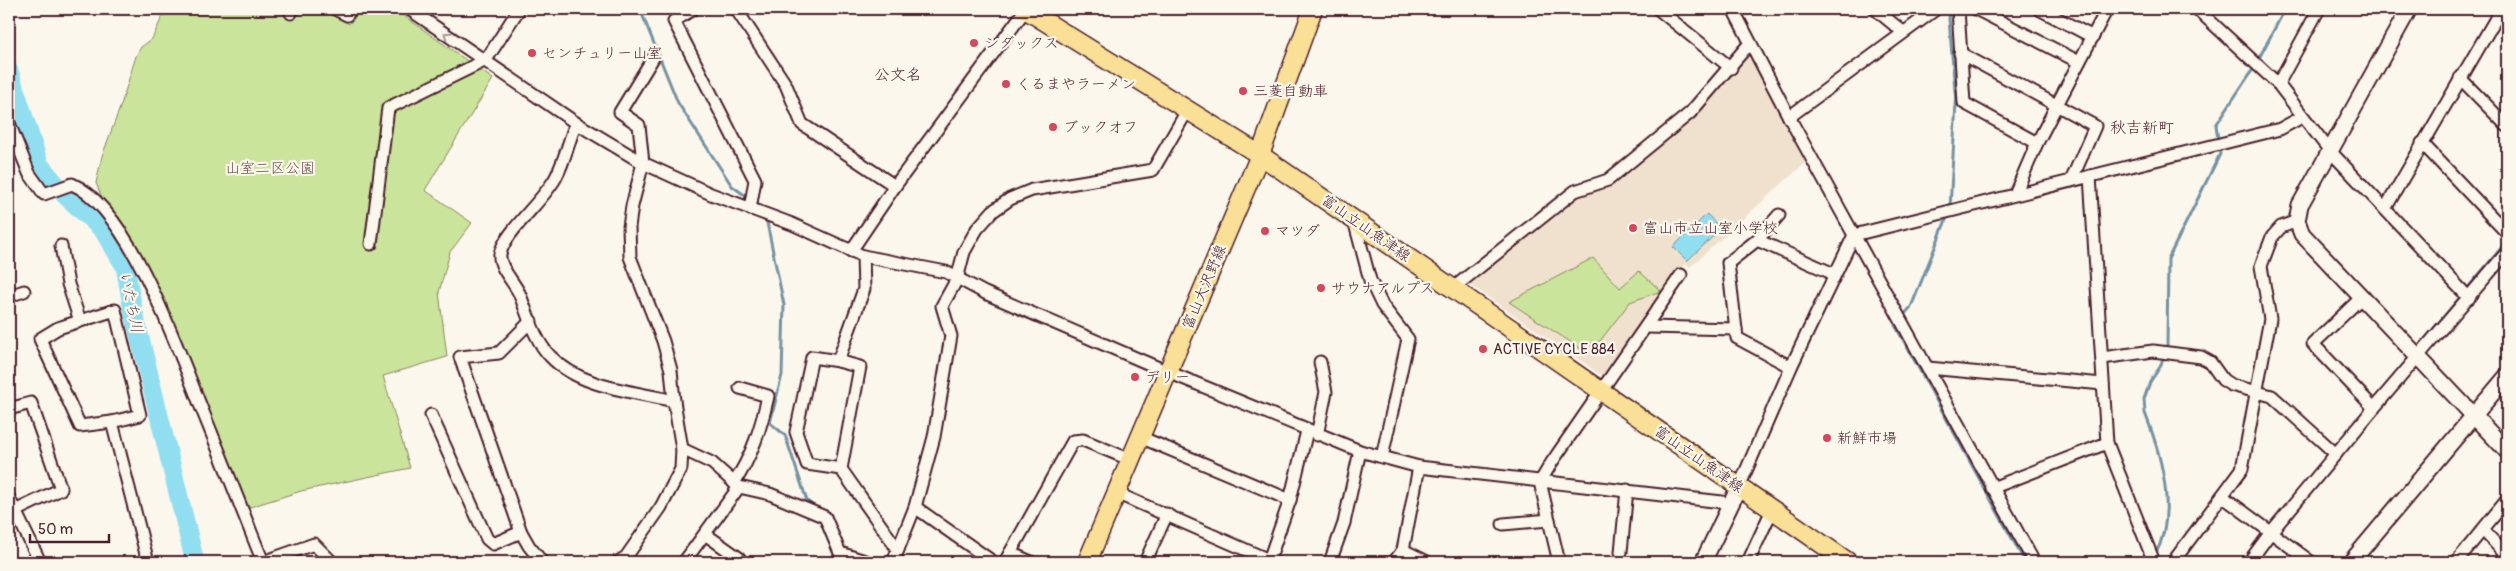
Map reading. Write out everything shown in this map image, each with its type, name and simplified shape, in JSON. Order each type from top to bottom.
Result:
[{"type":"main road","name":"富山立山魚津線","points":[[1026,9],[1260,155],[1848,562]]},
{"type":"main road","name":"富山大沢野線","points":[[1087,562],[1260,155],[1313,9]]},
{"type":"street","points":[[335,9],[347,15],[351,9]]},
{"type":"street","points":[[409,9],[576,123],[643,163],[710,194],[792,224],[863,256],[946,272],[956,279],[1312,433],[1360,451],[1419,468],[1462,471],[1540,482],[1628,490],[1722,502],[1731,505]]},
{"type":"street","points":[[371,244],[388,108],[486,60],[519,9]]},
{"type":"street","points":[[693,9],[674,21],[755,180],[750,209]]},
{"type":"street","points":[[736,9],[786,86],[802,124],[895,186]]},
{"type":"street","points":[[852,251],[895,186],[1026,9]]},
{"type":"street","points":[[1658,9],[1731,68]]},
{"type":"street","points":[[1733,9],[1789,117],[2034,562]]},
{"type":"street","points":[[1789,117],[1936,9]]},
{"type":"street","points":[[1958,9],[1964,103],[2037,143]]},
{"type":"street","points":[[1976,9],[2079,62]]},
{"type":"street","points":[[2039,9],[2093,37]]},
{"type":"street","points":[[2015,194],[2037,143],[2107,9]]},
{"type":"street","points":[[2198,9],[2278,84],[2330,151],[2469,298]]},
{"type":"street","points":[[2278,84],[2319,9]]},
{"type":"street","points":[[2409,9],[2300,205],[2297,221],[2302,234],[2507,451]]},
{"type":"street","points":[[1880,10],[1903,32]]},
{"type":"street","points":[[2385,209],[2497,11],[2507,22]]},
{"type":"street","points":[[1452,289],[1575,191],[1608,180],[1690,113],[1731,68],[1750,43]]},
{"type":"street","points":[[1960,53],[2095,126],[2071,181]]},
{"type":"street","points":[[618,562],[626,557],[661,507],[681,469],[682,449],[671,370],[663,341],[630,257],[629,227],[632,206],[643,163],[639,126],[620,112],[653,58]]},
{"type":"street","points":[[2460,78],[2507,126]]},
{"type":"street","points":[[893,562],[915,507],[934,437],[951,336],[942,306],[956,279],[964,252],[977,229],[993,210],[1010,198],[1032,190],[1153,170],[1187,111]]},
{"type":"street","points":[[1703,562],[1731,505],[1791,367],[1854,235],[2280,128],[2302,117]]},
{"type":"street","points":[[9,123],[29,173],[44,194],[72,184],[82,188],[101,206],[140,263],[170,329],[263,562],[314,544],[332,562]]},
{"type":"street","points":[[576,123],[556,176],[544,196],[511,235],[500,254],[502,264],[518,291],[549,356],[565,369],[587,380],[674,401]]},
{"type":"street","points":[[2422,143],[2507,233]]},
{"type":"street","points":[[2090,176],[2107,444],[2154,562]]},
{"type":"street","points":[[1778,215],[1756,240],[1728,263],[1737,338],[1791,367]]},
{"type":"street","points":[[1354,220],[1370,280],[1382,305],[1408,339],[1382,457]]},
{"type":"street","points":[[2173,562],[2242,469],[2270,319],[2261,266],[2272,237],[2282,226],[2297,221]]},
{"type":"street","points":[[1756,240],[1834,274]]},
{"type":"street","points":[[61,246],[68,284],[80,321]]},
{"type":"street","points":[[2249,562],[2271,532],[2374,408],[2507,252]]},
{"type":"street","points":[[838,361],[864,289],[863,256]]},
{"type":"street","points":[[1553,562],[1559,562],[1540,482],[1681,276]]},
{"type":"street","points":[[9,296],[24,291]]},
{"type":"street","points":[[2362,297],[2313,344],[2374,408]]},
{"type":"street","points":[[115,310],[140,415],[112,422],[80,426],[40,339],[58,328],[80,321],[115,310]]},
{"type":"street","points":[[531,321],[499,353],[460,357],[521,532],[528,546],[542,562]]},
{"type":"street","points":[[1646,326],[1736,329]]},
{"type":"street","points":[[2102,358],[2153,351],[2201,356],[2210,362],[2223,380],[2231,385],[2272,396],[2336,454]]},
{"type":"street","points":[[841,469],[807,464],[796,432],[812,357],[860,367],[841,469],[898,550]]},
{"type":"street","points":[[1116,493],[1269,560],[1326,392],[1320,362]]},
{"type":"street","points":[[1928,368],[2103,384]]},
{"type":"street","points":[[2351,562],[2507,376]]},
{"type":"street","points":[[684,562],[737,485],[762,424],[768,396],[740,388]]},
{"type":"street","points":[[9,409],[31,403],[61,489],[15,511]]},
{"type":"street","points":[[431,415],[487,539],[493,544],[521,532]]},
{"type":"street","points":[[112,422],[148,562]]},
{"type":"street","points":[[1140,437],[1290,500]]},
{"type":"street","points":[[1030,562],[1008,558],[1073,441],[1083,440],[1131,460]]},
{"type":"street","points":[[1992,488],[2107,444]]},
{"type":"street","points":[[682,449],[712,463],[737,485],[777,496],[825,517],[840,553],[868,562]]},
{"type":"street","points":[[1330,562],[1344,523],[1360,451]]},
{"type":"street","points":[[1394,562],[1403,550],[1419,468]]},
{"type":"street","points":[[1621,552],[1628,490]]},
{"type":"street","points":[[2222,496],[2310,562]]},
{"type":"street","points":[[9,498],[40,562]]},
{"type":"street","points":[[2456,562],[2507,500]]},
{"type":"street","points":[[915,507],[993,562]]},
{"type":"street","points":[[1748,562],[1772,510]]},
{"type":"street","points":[[1145,562],[1167,514]]},
{"type":"street","points":[[1503,524],[1549,520]]},
{"type":"street","points":[[2483,530],[2507,556]]},
{"type":"street","points":[[705,534],[739,558],[738,562]]},
{"type":"street","points":[[1403,550],[1427,562]]},
{"type":"shaded area","name":"富山市立山室小学校","points":[[1748,54],[1807,161],[1690,267],[1686,263],[1607,379],[1466,282],[1576,194],[1609,186]]},
{"type":"green space","name":"山室二区公園","points":[[166,9],[287,9],[299,15],[303,9],[323,9],[349,24],[362,9],[394,9],[493,79],[425,190],[472,223],[450,252],[439,292],[447,357],[383,376],[410,468],[301,491],[247,508],[138,250],[103,200],[96,183],[102,156],[121,105],[136,56],[141,47],[152,39]]},
{"type":"green space","points":[[1593,258],[1620,288],[1639,271],[1661,291],[1630,302],[1600,341],[1581,349],[1509,302]]},
{"type":"water","points":[[1707,214],[1721,229],[1687,261],[1673,247]]},
{"type":"waterway","points":[[640,9],[678,103],[732,186],[750,199]]},
{"type":"waterway","points":[[1950,9],[1949,19],[1956,103],[1950,208]]},
{"type":"waterway","points":[[2258,60],[2285,9]]},
{"type":"waterway","points":[[2485,9],[2493,17]]},
{"type":"waterway","points":[[2497,21],[2507,31]]},
{"type":"waterway","points":[[2155,555],[2162,539],[2165,521],[2165,484],[2157,447],[2145,413],[2144,399],[2150,382],[2160,367],[2167,347],[2168,259],[2220,154],[2216,125],[2255,66]]},
{"type":"waterway","name":"いたち川","points":[[9,71],[39,164],[65,195],[103,230],[125,266],[133,310],[195,562]]},
{"type":"waterway","points":[[1948,215],[1911,307],[1895,325],[2025,562]]},
{"type":"waterway","points":[[766,218],[784,305],[782,375],[770,423],[785,435],[807,501],[816,508]]},
{"type":"waterway","points":[[2420,345],[2507,241]]},
{"type":"waterway","points":[[2502,498],[2507,492]]},
{"type":"place","name":"シダックス","points":[[974,43]]},
{"type":"place","name":"センチュリー山室","points":[[532,53]]},
{"type":"place","name":"くるまやラーメン","points":[[1006,84]]},
{"type":"place","name":"三菱自動車","points":[[1243,91]]},
{"type":"place","name":"ブックオフ","points":[[1053,127]]},
{"type":"place","name":"富山市立山室小学校","points":[[1633,228]]},
{"type":"place","name":"マツダ","points":[[1265,231]]},
{"type":"place","name":"サウナアルプス","points":[[1321,288]]},
{"type":"place","name":"ACTIVE CYCLE 884","points":[[1483,349]]},
{"type":"place","name":"デリー","points":[[1135,377]]},
{"type":"place","name":"新鮮市場","points":[[1827,438]]},
{"type":"district","name":"公文名","points":[[898,74]]},
{"type":"district","name":"秋吉新町","points":[[2142,127]]}]
